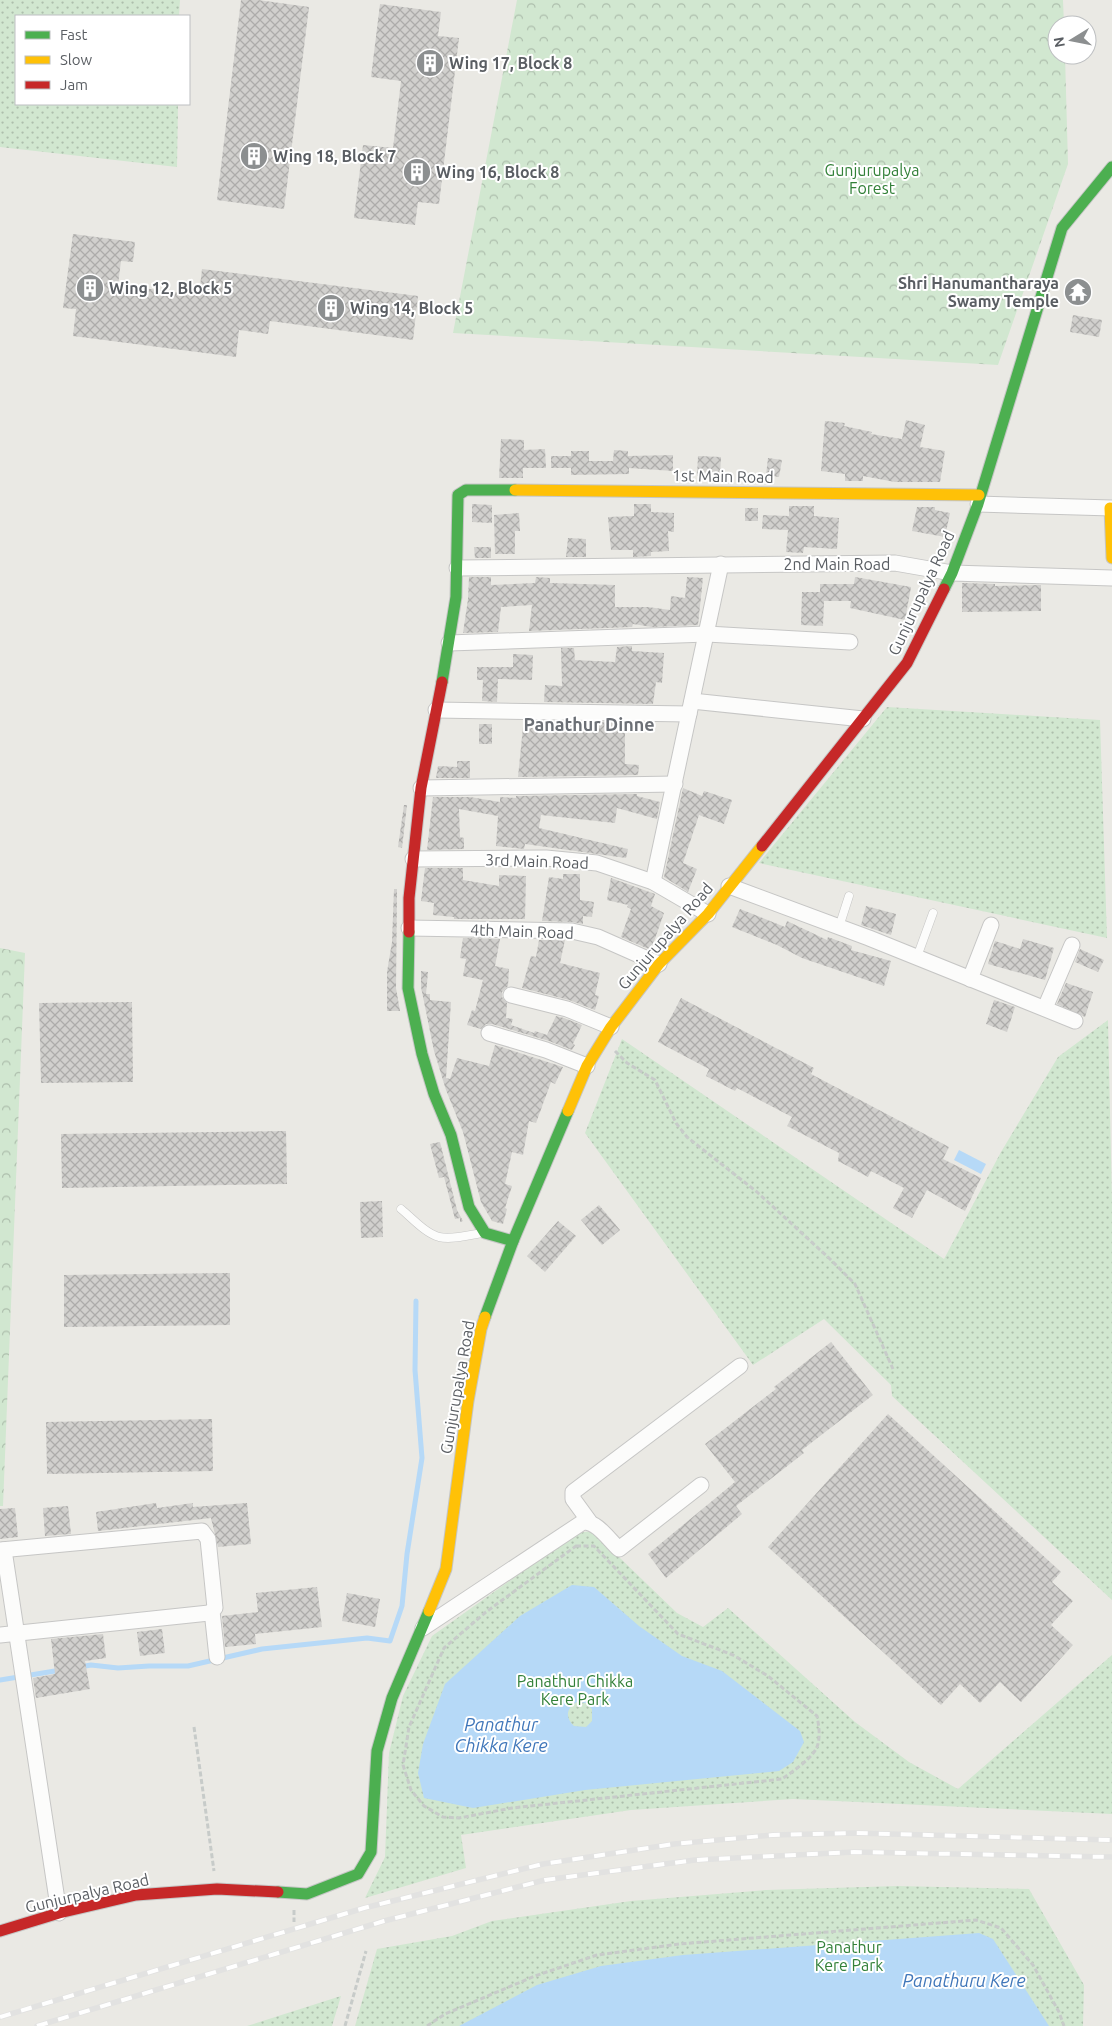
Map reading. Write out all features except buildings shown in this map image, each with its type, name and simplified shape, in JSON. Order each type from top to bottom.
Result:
[{"type":"street","name":"Gunjurupalya Road","points":[[358,1874],[371,1852],[377,1751],[392,1698],[423,1628],[446,1569],[468,1401],[482,1329],[513,1241],[587,1066],[611,1027],[658,964],[708,914],[907,663],[952,573],[978,500],[1062,228],[1112,167]]},
{"type":"street","name":"1st Main Road","points":[[457,568],[458,495],[466,490],[978,500]]},
{"type":"street","points":[[978,500],[1111,508],[1112,558]]},
{"type":"street","name":"2nd Main Road","points":[[457,568],[895,563],[952,573],[1112,578]]},
{"type":"street","points":[[654,882],[721,564]]},
{"type":"street","points":[[457,568],[456,597],[449,643],[420,788],[409,898],[408,988],[422,1054],[434,1094],[451,1135],[469,1207],[485,1233],[513,1241]]},
{"type":"street","points":[[449,643],[706,634],[850,642]]},
{"type":"street","points":[[436,710],[691,707],[863,719]]},
{"type":"street","points":[[420,788],[674,784]]},
{"type":"street","name":"3rd Main Road","points":[[414,859],[546,858],[598,863],[654,882],[708,914]]},
{"type":"street","points":[[729,886],[840,927],[1075,1021]]},
{"type":"street","points":[[970,979],[991,925]]},
{"type":"street","name":"4th Main Road","points":[[409,928],[572,930],[598,937],[658,964]]},
{"type":"street","points":[[1045,1008],[1072,945]]},
{"type":"street","points":[[511,995],[566,1009],[611,1027]]},
{"type":"street","points":[[489,1033],[546,1050],[587,1066]]},
{"type":"street","points":[[589,1522],[573,1499],[573,1492],[740,1366]]},
{"type":"street","points":[[423,1628],[583,1522],[595,1525],[618,1549],[701,1485]]},
{"type":"street","points":[[59,1913],[17,1633],[2,1550],[202,1531],[208,1539],[216,1658]]},
{"type":"street","points":[[0,1635],[209,1613],[212,1611]]},
{"type":"street","name":"Gunjurpalya Road","points":[[0,1931],[59,1913],[136,1895],[217,1889],[307,1894],[358,1874]]},
{"type":"lane","points":[[840,927],[849,896]]},
{"type":"lane","points":[[917,958],[933,913]]},
{"type":"lane","points":[[401,1209],[439,1237],[485,1233]]},
{"type":"path","points":[[602,1041],[626,1063],[655,1080],[676,1124],[687,1137],[758,1192],[855,1284],[894,1369]]},
{"type":"path","points":[[576,1546],[594,1546],[678,1634],[733,1654],[768,1676],[817,1716],[820,1728],[816,1748],[794,1771],[782,1779],[512,1808],[459,1818],[443,1817],[424,1806],[411,1790],[404,1765],[409,1727],[444,1648],[486,1612],[576,1546]]},
{"type":"path","points":[[194,1727],[217,1889]]},
{"type":"path","points":[[427,2026],[445,2014],[535,1976],[597,1955],[679,1944],[976,1920],[1001,1928],[1033,1966],[1060,2012],[1064,2026]]},
{"type":"path","points":[[345,2026],[366,1951]]},
{"type":"green space","points":[[0,0],[180,0],[179,15],[15,15],[15,105],[178,105],[177,167],[0,147]]},
{"type":"green space","name":"Gunjurupalya Forest","points":[[517,0],[1063,0],[1064,15],[1047,15],[1047,65],[1065,65],[1068,164],[998,365],[453,333]]},
{"type":"green space","points":[[887,707],[1100,720],[1107,938],[759,863]]},
{"type":"green space","points":[[0,948],[25,953],[3,1506],[0,1506]]},
{"type":"green space","points":[[1108,1020],[1112,1202],[1112,1600],[892,1396],[891,1385],[824,1319],[753,1365],[585,1133],[622,1039],[944,1259],[1001,1152],[1058,1057]]},
{"type":"green space","name":"Panathur Chikka Kere Park","points":[[592,1531],[677,1613],[703,1627],[728,1608],[855,1722],[909,1762],[958,1789],[1112,1655],[1112,1814],[793,1799],[631,1810],[461,1835],[466,1868],[365,1898],[385,1857],[389,1753],[403,1696],[432,1636],[577,1533]]},
{"type":"green space","name":"Panathur Kere Park","points":[[898,1886],[1029,1889],[1084,1985],[1083,2026],[355,2026],[377,1949],[452,1936],[492,1921],[631,1901],[766,1890]]},
{"type":"green space","points":[[341,1996],[332,2026],[247,2026]]},
{"type":"water","points":[[959,1150],[986,1164],[981,1174],[954,1160]]},
{"type":"water","name":"Panathur Chikka Kere","points":[[572,1585],[594,1587],[639,1626],[682,1656],[722,1671],[800,1731],[804,1742],[793,1762],[779,1771],[585,1790],[473,1808],[424,1798],[418,1773],[423,1744],[445,1684],[520,1616]],"holes":[[[577,1702],[586,1703],[592,1709],[592,1721],[586,1727],[574,1726],[569,1720],[569,1710]]]},
{"type":"water","name":"Panathuru Kere","points":[[979,1933],[993,1939],[1049,2026],[459,2026],[537,1985],[601,1966],[683,1955]]},
{"type":"waterway","points":[[80,1667],[91,1665],[118,1668],[188,1666],[262,1649],[367,1638],[390,1641],[402,1606],[407,1554],[422,1458],[415,1370],[416,1301]]},
{"type":"waterway","points":[[0,1680],[61,1670]]},
{"type":"railway","points":[[0,2017],[364,1908],[543,1864],[674,1844],[773,1835],[854,1833],[1112,1840]]},
{"type":"railway","points":[[37,2026],[384,1921],[545,1880],[695,1860],[854,1852],[1112,1857]]},
{"type":"traffic: fast","points":[[944,589],[978,504],[1062,228],[1112,167]]},
{"type":"traffic: fast","points":[[442,682],[456,597],[458,495],[466,490],[515,490]]},
{"type":"traffic: fast","points":[[409,932],[408,988],[422,1054],[434,1094],[451,1135],[469,1207],[485,1233],[513,1241]]},
{"type":"traffic: fast","points":[[485,1317],[513,1241],[568,1111]]},
{"type":"traffic: fast","points":[[278,1892],[307,1894],[358,1874],[371,1852],[377,1751],[392,1698],[429,1611]]},
{"type":"traffic: slow","points":[[515,490],[979,495]]},
{"type":"traffic: slow","points":[[1110,508],[1112,558]]},
{"type":"traffic: slow","points":[[568,1111],[587,1066],[611,1027],[659,964],[708,914],[762,846]]},
{"type":"traffic: slow","points":[[429,1611],[446,1569],[468,1401],[481,1329],[485,1317]]},
{"type":"traffic: jam","points":[[762,846],[907,663],[944,589]]},
{"type":"traffic: jam","points":[[409,932],[409,898],[421,788],[442,682]]},
{"type":"traffic: jam","points":[[0,1931],[59,1913],[136,1895],[217,1889],[278,1892]]},
{"type":"place","name":"Wing 17, Block 8","points":[[430,63]]},
{"type":"place","name":"Wing 18, Block 7","points":[[254,156]]},
{"type":"place","name":"Wing 16, Block 8","points":[[417,172]]},
{"type":"place","name":"Wing 12, Block 5","points":[[90,288]]},
{"type":"place","name":"Shri Hanumantharaya Swamy Temple","points":[[1078,292]]},
{"type":"place","name":"Wing 14, Block 5","points":[[331,308]]},
{"type":"district","name":"Panathur Dinne","points":[[589,724]]}]
